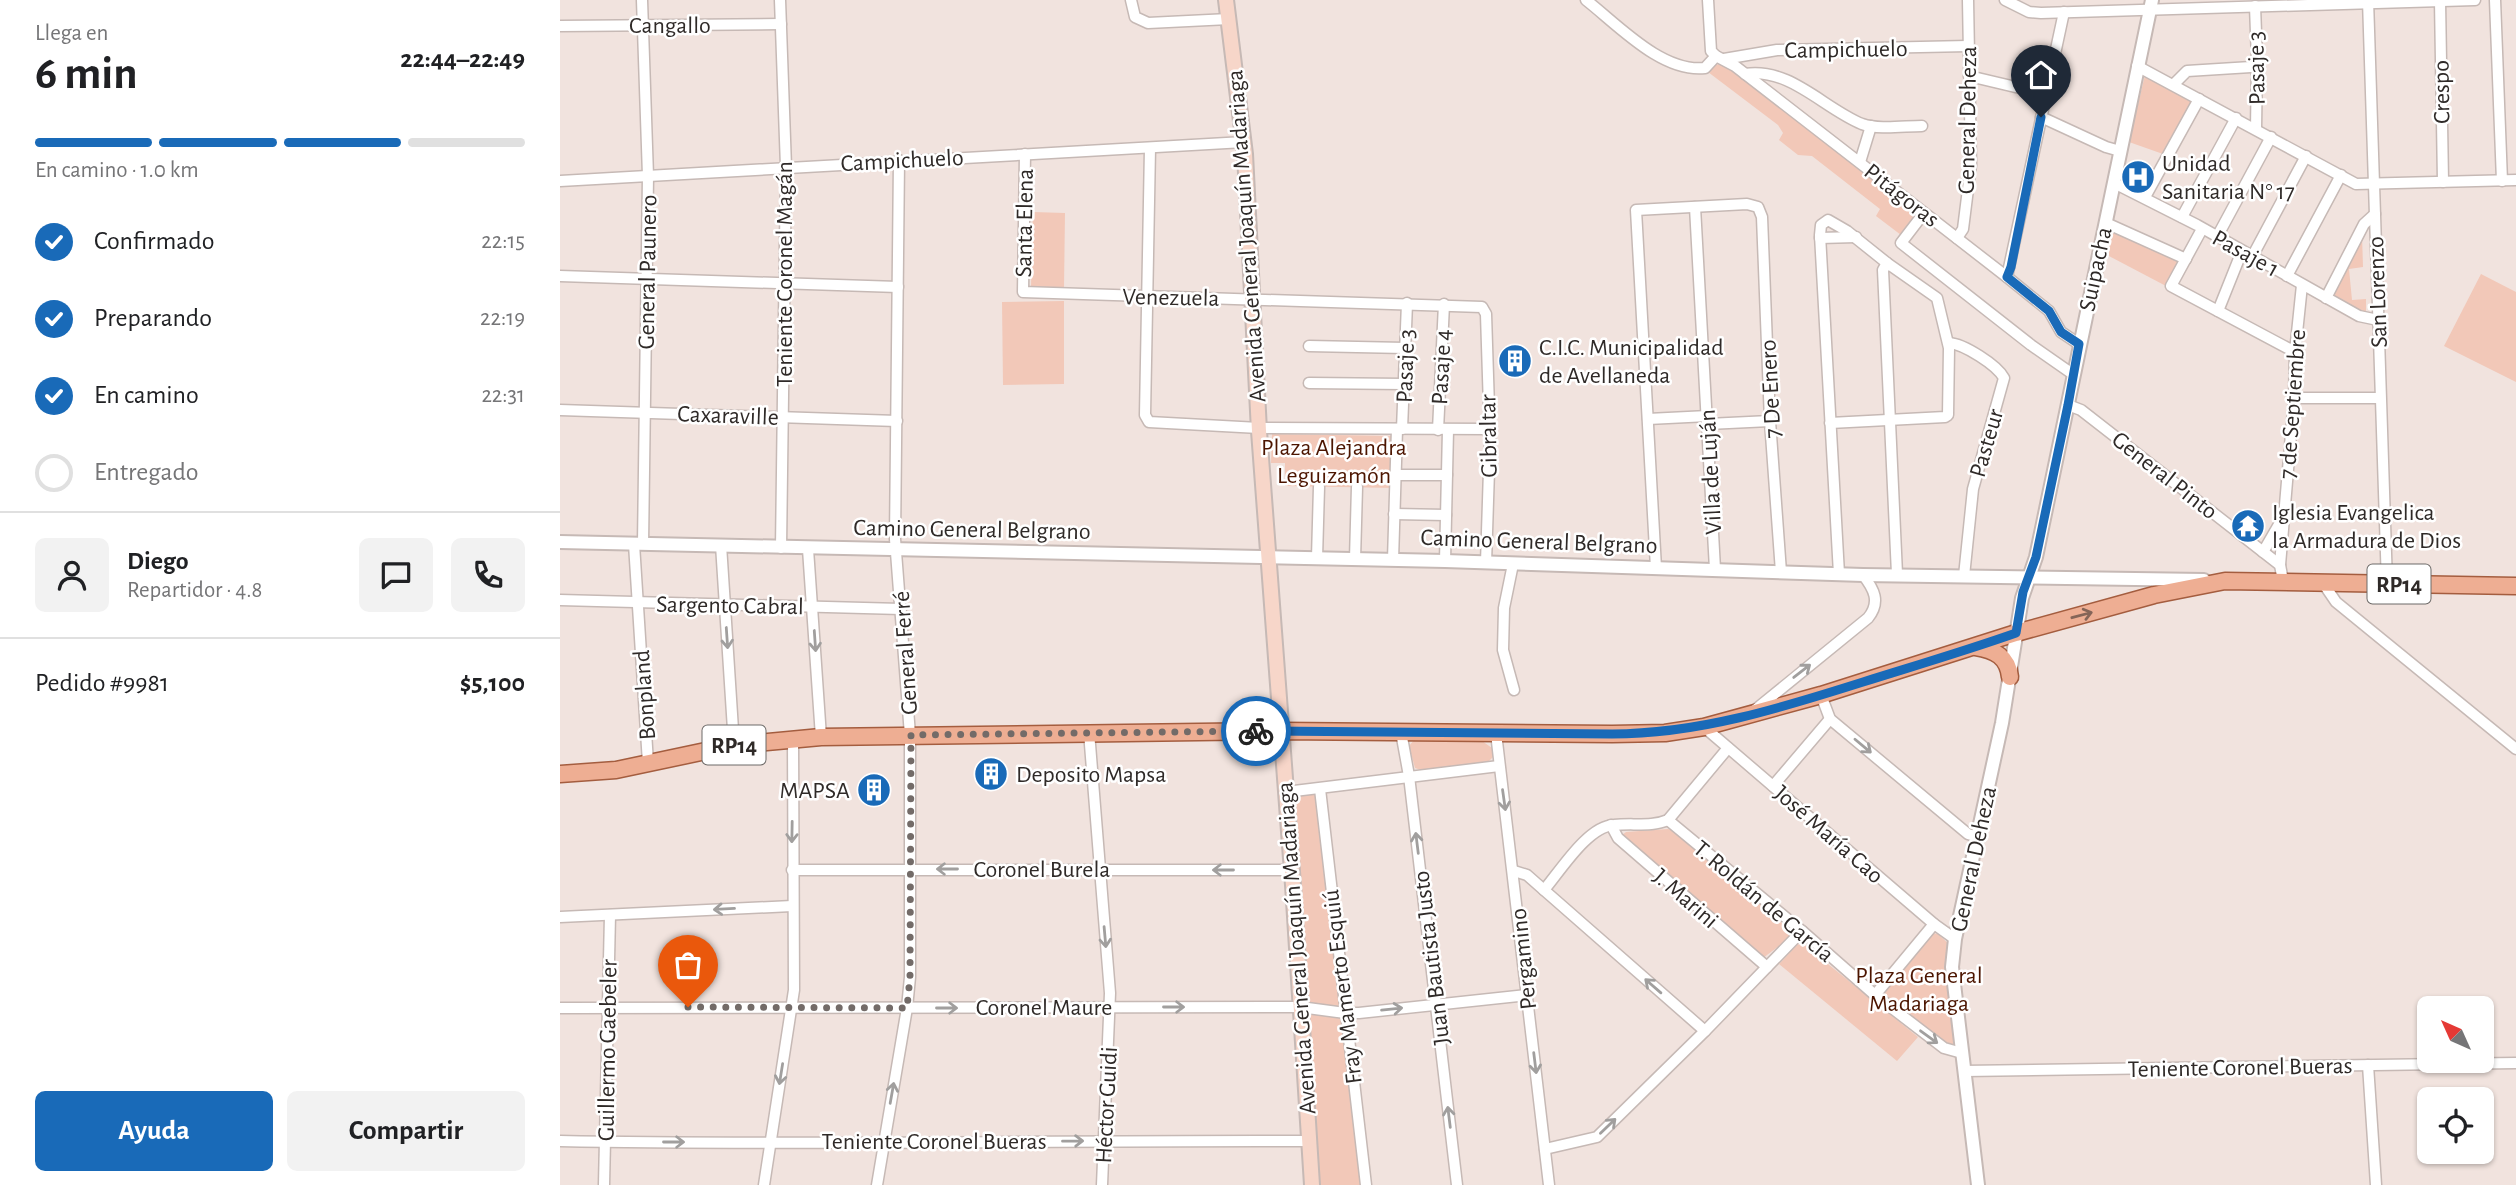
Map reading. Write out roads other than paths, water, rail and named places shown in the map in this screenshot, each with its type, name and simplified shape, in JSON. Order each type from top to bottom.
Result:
[{"type":"main road","name":"Avenida General Joaquín Madariaga","points":[[1226,0],[1244,142],[1259,428],[1292,870],[1311,1185]]},
{"type":"main road","name":"Camino General Belgrano","points":[[2225,580],[2281,573],[2323,583],[2516,586]]},
{"type":"main road","name":"RP14","points":[[560,773],[591,773],[734,745],[821,737],[1282,731],[1645,734],[1704,727],[1750,715],[2016,633],[2154,595],[2225,580]]},
{"type":"main road","points":[[1976,647],[1991,649],[2002,657],[2008,665],[2010,677]]},
{"type":"street","name":"General Paunero","points":[[638,544],[646,412],[648,176],[642,0]]},
{"type":"street","name":"Teniente Coronel Magán","points":[[780,0],[786,167],[781,548]]},
{"type":"street","points":[[1131,0],[1132,12],[1140,21],[1148,23],[1229,19]]},
{"type":"street","points":[[1586,0],[1659,58],[1678,67],[1693,70],[1709,66],[1720,57],[1711,51],[1709,0]]},
{"type":"street","name":"General Deheza","points":[[1957,239],[1963,229],[1971,165],[1968,0]]},
{"type":"street","points":[[2006,0],[2029,12],[2064,12],[2151,4],[2255,6],[2476,0]]},
{"type":"street","points":[[2495,0],[2502,181]]},
{"type":"street","name":"Crespo","points":[[2440,1],[2443,182]]},
{"type":"street","name":"San Lorenzo","points":[[2368,2],[2387,584]]},
{"type":"street","name":"Suipacha","points":[[2028,578],[2036,557],[2151,4]]},
{"type":"street","name":"Pasaje 3","points":[[2255,6],[2256,129]]},
{"type":"street","points":[[2007,277],[2064,12]]},
{"type":"street","name":"Cangallo","points":[[560,26],[781,24]]},
{"type":"street","name":"Campichuelo","points":[[1720,57],[1777,50],[1968,46]]},
{"type":"street","name":"Pitágoras","points":[[1720,57],[2007,277],[2049,311],[2061,332],[2079,344]]},
{"type":"street","points":[[2173,85],[2187,71],[2251,66],[2256,63]]},
{"type":"street","points":[[2137,66],[2356,184],[2516,180]]},
{"type":"street","points":[[1745,74],[1760,72],[1779,76],[1860,123],[1871,126],[1922,127]]},
{"type":"street","points":[[1969,76],[2045,94]]},
{"type":"street","points":[[2145,197],[2199,99]]},
{"type":"street","points":[[2041,117],[2106,148],[2120,150]]},
{"type":"street","points":[[2182,217],[2236,118]]},
{"type":"street","points":[[1860,162],[1871,126]]},
{"type":"street","points":[[2217,237],[2271,136]]},
{"type":"street","name":"Campichuelo","points":[[560,181],[1244,142]]},
{"type":"street","points":[[1150,148],[1146,419],[1155,423],[1259,428],[1306,426],[1489,429]]},
{"type":"street","name":"Santa Elena","points":[[1024,292],[1025,154]]},
{"type":"street","points":[[2252,257],[2306,156]]},
{"type":"street","name":"General Ferré","points":[[877,1185],[910,977],[911,735],[897,550],[899,160]]},
{"type":"street","points":[[2287,276],[2341,175]]},
{"type":"street","name":"Pasaje 1","points":[[2114,183],[2182,217],[2359,316],[2378,320]]},
{"type":"street","name":"7 De Enero","points":[[1695,207],[1746,204],[1758,207],[1762,217],[1770,421],[1781,572]]},
{"type":"street","points":[[1656,568],[1636,210],[1695,207]]},
{"type":"street","name":"Villa de Luján","points":[[1695,207],[1715,569]]},
{"type":"street","points":[[1924,213],[1901,243],[2031,345],[2074,375]]},
{"type":"street","points":[[2326,298],[2364,224],[2375,214]]},
{"type":"street","points":[[1830,423],[1938,419],[1948,415],[1949,343],[1940,304],[1934,295],[1887,263],[1856,237],[1828,220],[1821,225],[1820,238],[1830,423],[1839,574]]},
{"type":"street","name":"Pasaje 1","points":[[2106,223],[2186,259]]},
{"type":"street","points":[[2202,229],[2171,286],[2295,352]]},
{"type":"street","points":[[1820,238],[1856,237]]},
{"type":"street","points":[[2218,311],[2242,251]]},
{"type":"street","points":[[1887,263],[1883,270],[1897,575]]},
{"type":"street","points":[[560,276],[898,287]]},
{"type":"street","name":"7 de Septiembre","points":[[2281,573],[2295,352],[2302,285]]},
{"type":"street","name":"Venezuela","points":[[1024,292],[1478,305],[1485,310]]},
{"type":"street","name":"Pasaje 3","points":[[1393,560],[1395,475],[1404,384],[1407,303]]},
{"type":"street","name":"Pasaje 4","points":[[1444,304],[1443,430],[1447,475],[1445,561]]},
{"type":"street","name":"Gibraltar","points":[[1485,310],[1489,429],[1486,563]]},
{"type":"street","name":"Pasteur","points":[[1949,343],[1968,349],[2001,372],[2004,378],[1972,489],[1964,576]]},
{"type":"street","points":[[1309,346],[1405,348]]},
{"type":"street","points":[[1309,383],[1404,384]]},
{"type":"street","points":[[2294,398],[2380,398]]},
{"type":"street","name":"General Pinto","points":[[2068,405],[2081,410],[2263,552],[2281,573]]},
{"type":"street","name":"Caxaraville","points":[[560,410],[897,421]]},
{"type":"street","points":[[1648,419],[1770,421]]},
{"type":"street","points":[[1395,475],[1447,475]]},
{"type":"street","points":[[1317,558],[1319,487]]},
{"type":"street","points":[[1355,559],[1357,487]]},
{"type":"street","points":[[1394,514],[1446,515]]},
{"type":"street","points":[[2263,552],[2283,517]]},
{"type":"street","name":"Camino General Belgrano","points":[[560,542],[1445,561],[1863,575],[2225,580]]},
{"type":"street","name":"Bonpland","points":[[638,544],[638,604],[648,763]]},
{"type":"street","points":[[721,545],[734,745]]},
{"type":"street","points":[[808,549],[821,737]]},
{"type":"street","points":[[1513,564],[1504,608],[1503,650],[1514,690]]},
{"type":"street","points":[[1750,715],[1873,612],[1876,600],[1874,590],[1863,575]]},
{"type":"street","name":"General Deheza","points":[[1978,1185],[1952,967],[1955,939],[1978,838],[2010,677],[2022,598],[2028,578]]},
{"type":"street","points":[[2323,583],[2336,601],[2516,749]]},
{"type":"street","name":"Sargento Cabral","points":[[560,600],[901,609]]},
{"type":"street","points":[[1821,695],[1830,719],[1968,834],[1978,838]]},
{"type":"street","points":[[1773,786],[1830,719]]},
{"type":"street","name":"José María Cao","points":[[1704,727],[1934,925],[1955,939]]},
{"type":"street","name":"Héctor Guidi","points":[[1089,732],[1110,1007],[1102,1185]]},
{"type":"street","name":"Juan Bautista Justo","points":[[1401,732],[1409,776],[1457,1185]]},
{"type":"street","name":"Pergamino","points":[[1496,733],[1549,1185]]},
{"type":"street","points":[[764,1185],[792,1007],[793,739]]},
{"type":"street","points":[[1544,890],[1592,833],[1611,825],[1654,824],[1668,820],[1728,748]]},
{"type":"street","points":[[1286,792],[1499,766]]},
{"type":"street","name":"Fray Mamerto Esquiú","points":[[1320,789],[1366,1185]]},
{"type":"street","name":"T. Roldán de García","points":[[1668,820],[1875,995],[1944,1048],[1962,1053]]},
{"type":"street","name":"J. Marini","points":[[1611,825],[1618,838],[1767,967]]},
{"type":"street","name":"Coronel Burela","points":[[792,870],[1292,870]]},
{"type":"street","points":[[1514,871],[1527,875],[1705,1031]]},
{"type":"street","points":[[560,917],[792,906]]},
{"type":"street","name":"Guillermo Gaebeler","points":[[604,1185],[610,915]]},
{"type":"street","points":[[1875,995],[1934,925]]},
{"type":"street","points":[[1545,1149],[1597,1137],[1802,931]]},
{"type":"street","name":"Coronel Maure","points":[[560,1008],[1300,1007],[1345,1013],[1527,995]]},
{"type":"street","name":"Teniente Coronel Bueras","points":[[1964,1071],[2516,1063]]},
{"type":"street","points":[[2368,1065],[2376,1185]]},
{"type":"street","name":"Teniente Coronel Bueras","points":[[560,1141],[1308,1141]]},
{"type":"place","name":"Unidad Sanitaria N° 17","points":[[2138,177]]},
{"type":"place","name":"C.I.C. Municipalidad de Avellaneda","points":[[1515,361]]},
{"type":"place","name":"Iglesia Evangelica la Armadura de Dios","points":[[2248,526]]},
{"type":"place","name":"Deposito Mapsa","points":[[991,774]]},
{"type":"place","name":"MAPSA","points":[[874,790]]},
{"type":"park label","name":"Plaza Alejandra Leguizamón","points":[[1334,461]]},
{"type":"park label","name":"Plaza General Madariaga","points":[[1919,989]]}]
